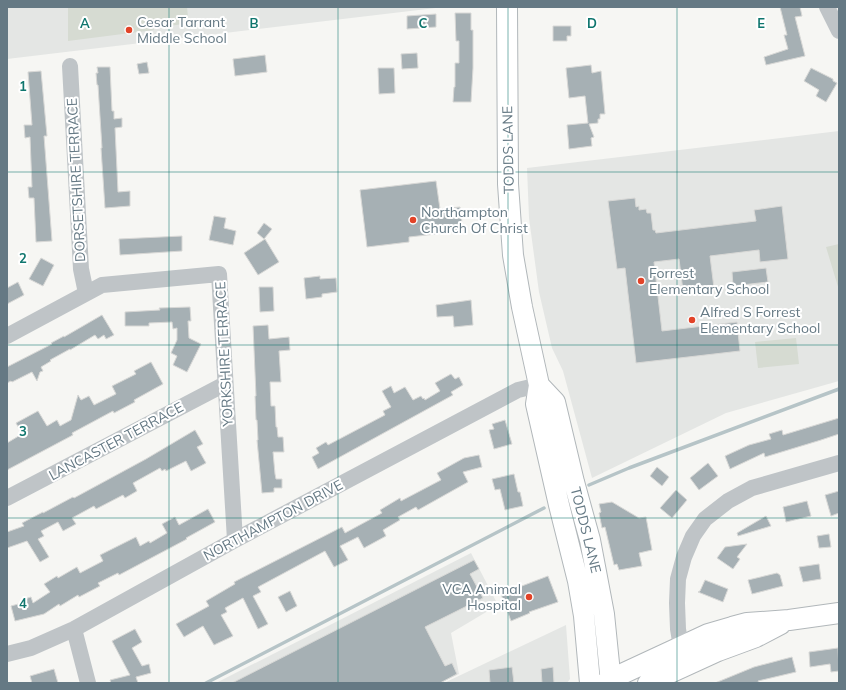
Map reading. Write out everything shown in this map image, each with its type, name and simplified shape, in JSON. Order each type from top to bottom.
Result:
[{"type":"main road","name":"TODDS LANE","points":[[507,7],[508,184],[511,236],[522,307],[539,385],[536,404],[578,581],[584,616],[590,683]]},
{"type":"main road","name":"TODDS LANE","points":[[539,385],[555,402],[574,482],[590,540],[604,614],[609,682]]},
{"type":"main road","points":[[609,682],[708,634],[747,623],[789,620],[839,613]]},
{"type":"main road","points":[[648,683],[789,620]]},
{"type":"street","points":[[827,7],[839,31]]},
{"type":"street","name":"DORSETSHIRE TERRACE","points":[[70,66],[81,269],[86,293]]},
{"type":"street","name":"YORKSHIRE TERRACE","points":[[7,336],[102,285],[219,274],[235,540]]},
{"type":"street","name":"LANCASTER TERRACE","points":[[7,498],[225,384]]},
{"type":"street","name":"NORTHAMPTON DRIVE","points":[[7,654],[31,648],[74,629],[235,540],[518,390],[539,385]]},
{"type":"street","points":[[681,647],[677,610],[678,579],[684,557],[694,536],[705,519],[728,501],[752,488],[839,464]]},
{"type":"street","points":[[74,629],[88,683]]},
{"type":"shaded area","name":"Cesar Tarrant Middle School","points":[[7,7],[444,7],[7,59]]},
{"type":"shaded area","points":[[68,7],[187,7],[188,17],[183,24],[169,26],[169,23],[153,25],[154,30],[68,41]]},
{"type":"shaded area","name":"Alfred S Forrest Elementary School","points":[[839,131],[839,381],[726,413],[592,478],[563,371],[552,348],[539,292],[529,218],[527,168]]},
{"type":"shaded area","points":[[839,244],[839,290],[826,247]]},
{"type":"shaded area","points":[[796,338],[799,364],[758,368],[755,342]]},
{"type":"shaded area","points":[[471,553],[498,605],[451,633],[459,674],[440,683],[216,683]]},
{"type":"shaded area","points":[[566,625],[570,679],[567,683],[444,683]]},
{"type":"building","points":[[780,7],[800,7],[802,16],[795,17],[805,56],[766,65],[764,57],[788,49],[784,35],[787,35]]},
{"type":"building","points":[[455,13],[471,13],[471,30],[473,30],[473,68],[471,102],[453,102],[455,87],[455,63],[459,63],[459,41],[456,41]]},
{"type":"building","points":[[436,14],[436,27],[407,29],[407,16]]},
{"type":"building","points":[[553,26],[571,26],[571,36],[567,36],[567,41],[553,41]]},
{"type":"building","points":[[417,53],[418,68],[402,69],[401,54]]},
{"type":"building","points":[[265,55],[267,72],[235,76],[233,59]]},
{"type":"building","points":[[147,62],[149,73],[139,74],[137,64]]},
{"type":"building","points":[[591,65],[592,73],[601,71],[605,114],[600,114],[598,123],[589,124],[594,137],[591,138],[592,146],[569,149],[567,125],[588,123],[585,96],[569,98],[566,68]]},
{"type":"building","points":[[97,67],[110,67],[112,111],[114,111],[114,119],[122,118],[122,127],[115,128],[118,192],[130,191],[130,206],[105,208],[96,73],[98,73]]},
{"type":"building","points":[[378,68],[394,68],[395,93],[379,94]]},
{"type":"building","points":[[811,68],[833,79],[833,81],[837,83],[826,102],[816,96],[819,90],[804,81]]},
{"type":"building","points":[[41,71],[47,136],[44,136],[52,241],[36,242],[34,198],[29,198],[28,187],[32,187],[30,137],[25,138],[24,125],[32,125],[28,72]]},
{"type":"building","name":"Northampton Church Of Christ","points":[[436,181],[440,209],[460,207],[463,231],[409,237],[409,242],[367,247],[360,190]]},
{"type":"building","name":"Forrest Elementary School","points":[[635,198],[636,207],[639,206],[639,210],[646,209],[647,213],[651,213],[653,230],[655,230],[656,233],[756,221],[754,210],[782,206],[788,259],[760,262],[759,250],[710,256],[714,288],[683,291],[679,259],[654,262],[662,331],[737,322],[740,351],[636,363],[625,268],[617,269],[608,201]]},
{"type":"building","points":[[214,216],[226,218],[224,228],[236,231],[233,245],[209,240]]},
{"type":"building","points":[[264,223],[272,229],[264,239],[257,233]]},
{"type":"building","points":[[182,236],[182,251],[120,255],[119,239]]},
{"type":"building","points":[[265,239],[279,262],[258,275],[244,253]]},
{"type":"building","points":[[41,258],[54,265],[43,286],[29,279]]},
{"type":"building","name":"Forrest Elementary School","points":[[766,268],[768,282],[733,286],[732,272]]},
{"type":"building","points":[[320,276],[320,279],[336,278],[337,292],[322,294],[322,297],[306,299],[304,278]]},
{"type":"building","points":[[18,282],[24,295],[7,304],[7,288]]},
{"type":"building","points":[[259,287],[273,287],[274,311],[260,312]]},
{"type":"building","points":[[471,300],[473,325],[454,327],[453,316],[437,317],[436,305]]},
{"type":"building","points":[[190,307],[191,321],[188,321],[189,338],[201,344],[187,372],[173,365],[177,356],[171,353],[177,340],[177,328],[173,329],[172,322],[149,323],[149,326],[125,326],[125,312],[160,310],[159,308]]},
{"type":"building","points":[[102,315],[114,335],[106,339],[104,335],[98,339],[95,335],[50,360],[51,361],[41,367],[43,371],[40,372],[37,381],[32,372],[7,383],[7,367],[52,344],[51,343]]},
{"type":"building","points":[[268,325],[269,339],[289,337],[290,350],[279,351],[281,382],[270,382],[271,406],[275,406],[278,437],[283,437],[284,452],[273,452],[276,479],[282,479],[282,488],[274,488],[274,492],[262,493],[257,440],[253,326]]},
{"type":"building","points":[[151,362],[163,384],[134,400],[135,402],[114,413],[113,411],[72,433],[73,435],[7,470],[7,443],[22,434],[16,423],[38,411],[47,426],[57,420],[60,426],[71,420],[78,395],[81,400],[89,396],[94,405],[116,394],[112,386],[136,374],[134,371]]},
{"type":"building","points":[[451,374],[455,379],[459,377],[463,385],[451,392],[453,395],[318,469],[312,457],[319,453],[316,448],[326,442],[328,445],[385,415],[383,411],[391,407],[382,391],[391,386],[394,393],[405,387],[413,400],[421,396],[425,400],[440,391],[435,383]]},
{"type":"building","points":[[839,418],[839,434],[765,457],[764,453],[730,469],[725,456],[749,445],[771,439],[769,434],[782,430],[783,435]]},
{"type":"building","points":[[505,420],[512,444],[494,449],[489,430],[494,429],[492,424]]},
{"type":"building","points":[[195,430],[203,444],[197,447],[206,463],[191,471],[186,461],[166,471],[165,469],[162,471],[160,468],[133,483],[137,491],[125,498],[123,495],[96,509],[94,506],[72,518],[76,524],[63,531],[58,522],[41,531],[44,536],[38,539],[49,557],[40,562],[27,541],[7,548],[7,532],[24,526],[22,523],[73,497],[74,498],[146,459]]},
{"type":"building","points":[[479,455],[482,467],[463,472],[468,482],[418,510],[416,507],[398,517],[400,520],[383,530],[386,536],[364,548],[358,537],[340,546],[348,560],[334,567],[325,551],[258,587],[261,592],[253,596],[268,624],[258,629],[243,598],[225,608],[227,612],[221,615],[233,636],[214,645],[203,626],[184,637],[176,624],[209,606],[206,601],[235,584],[234,582],[342,527],[345,533],[382,513],[380,510],[400,498],[401,501],[441,480],[437,473],[464,458]]},
{"type":"building","points":[[708,463],[718,476],[699,490],[690,478]]},
{"type":"building","points":[[657,467],[669,477],[662,486],[650,476]]},
{"type":"building","points":[[514,474],[523,506],[505,510],[500,489],[495,490],[492,479]]},
{"type":"building","points":[[676,490],[687,500],[672,518],[660,508]]},
{"type":"building","points":[[839,491],[839,513],[831,516],[825,495]]},
{"type":"building","points":[[807,501],[811,516],[786,522],[783,507]]},
{"type":"building","points":[[612,502],[639,518],[646,517],[652,550],[639,553],[642,566],[619,570],[617,564],[614,565],[605,527],[602,528],[599,513],[601,512],[599,504]]},
{"type":"building","points":[[208,509],[215,522],[186,538],[187,539],[119,575],[118,573],[98,583],[100,586],[79,597],[78,595],[60,606],[59,604],[44,614],[15,621],[11,606],[22,603],[21,600],[31,597],[33,603],[50,592],[44,584],[57,576],[58,578],[77,567],[80,573],[103,561],[100,555],[136,537],[140,546],[149,541],[150,543],[167,533],[162,524],[175,517],[179,525]]},
{"type":"building","points":[[766,516],[771,526],[738,536],[737,533]]},
{"type":"building","points":[[829,534],[831,547],[819,548],[817,536]]},
{"type":"building","points":[[747,544],[737,557],[740,559],[733,569],[717,558],[725,547]]},
{"type":"building","points":[[474,560],[479,569],[470,574],[483,598],[425,627],[445,666],[452,663],[457,674],[440,683],[232,683]]},
{"type":"building","points":[[819,564],[821,579],[803,582],[799,567]]},
{"type":"building","points":[[777,573],[780,575],[783,586],[752,594],[748,580]]},
{"type":"building","name":"VCA Animal Hospital","points":[[548,576],[558,602],[529,612],[530,613],[511,621],[501,594]]},
{"type":"building","points":[[705,580],[728,589],[723,602],[698,592],[700,591]]},
{"type":"building","points":[[290,591],[297,606],[286,612],[278,597]]},
{"type":"building","points":[[135,629],[142,642],[132,648],[142,666],[149,664],[151,673],[136,677],[138,683],[111,683],[110,680],[130,675],[112,641]]},
{"type":"building","points":[[838,648],[839,671],[831,672],[830,664],[810,667],[809,652]]},
{"type":"building","points":[[792,657],[796,672],[758,681],[759,683],[715,683],[754,667]]},
{"type":"building","points":[[512,667],[514,683],[490,683],[489,670]]},
{"type":"building","points":[[553,667],[554,683],[542,683],[541,669]]},
{"type":"building","points":[[54,669],[58,683],[32,683],[30,676]]},
{"type":"waterway","points":[[589,485],[629,468],[839,389]]},
{"type":"waterway","points":[[206,683],[544,508]]},
{"type":"place","name":"Cesar Tarrant Middle School","points":[[129,30]]},
{"type":"place","name":"Northampton Church Of Christ","points":[[413,220]]},
{"type":"place","name":"Forrest Elementary School","points":[[641,281]]},
{"type":"place","name":"Alfred S Forrest Elementary School","points":[[692,320]]},
{"type":"place","name":"VCA Animal Hospital","points":[[529,597]]}]
